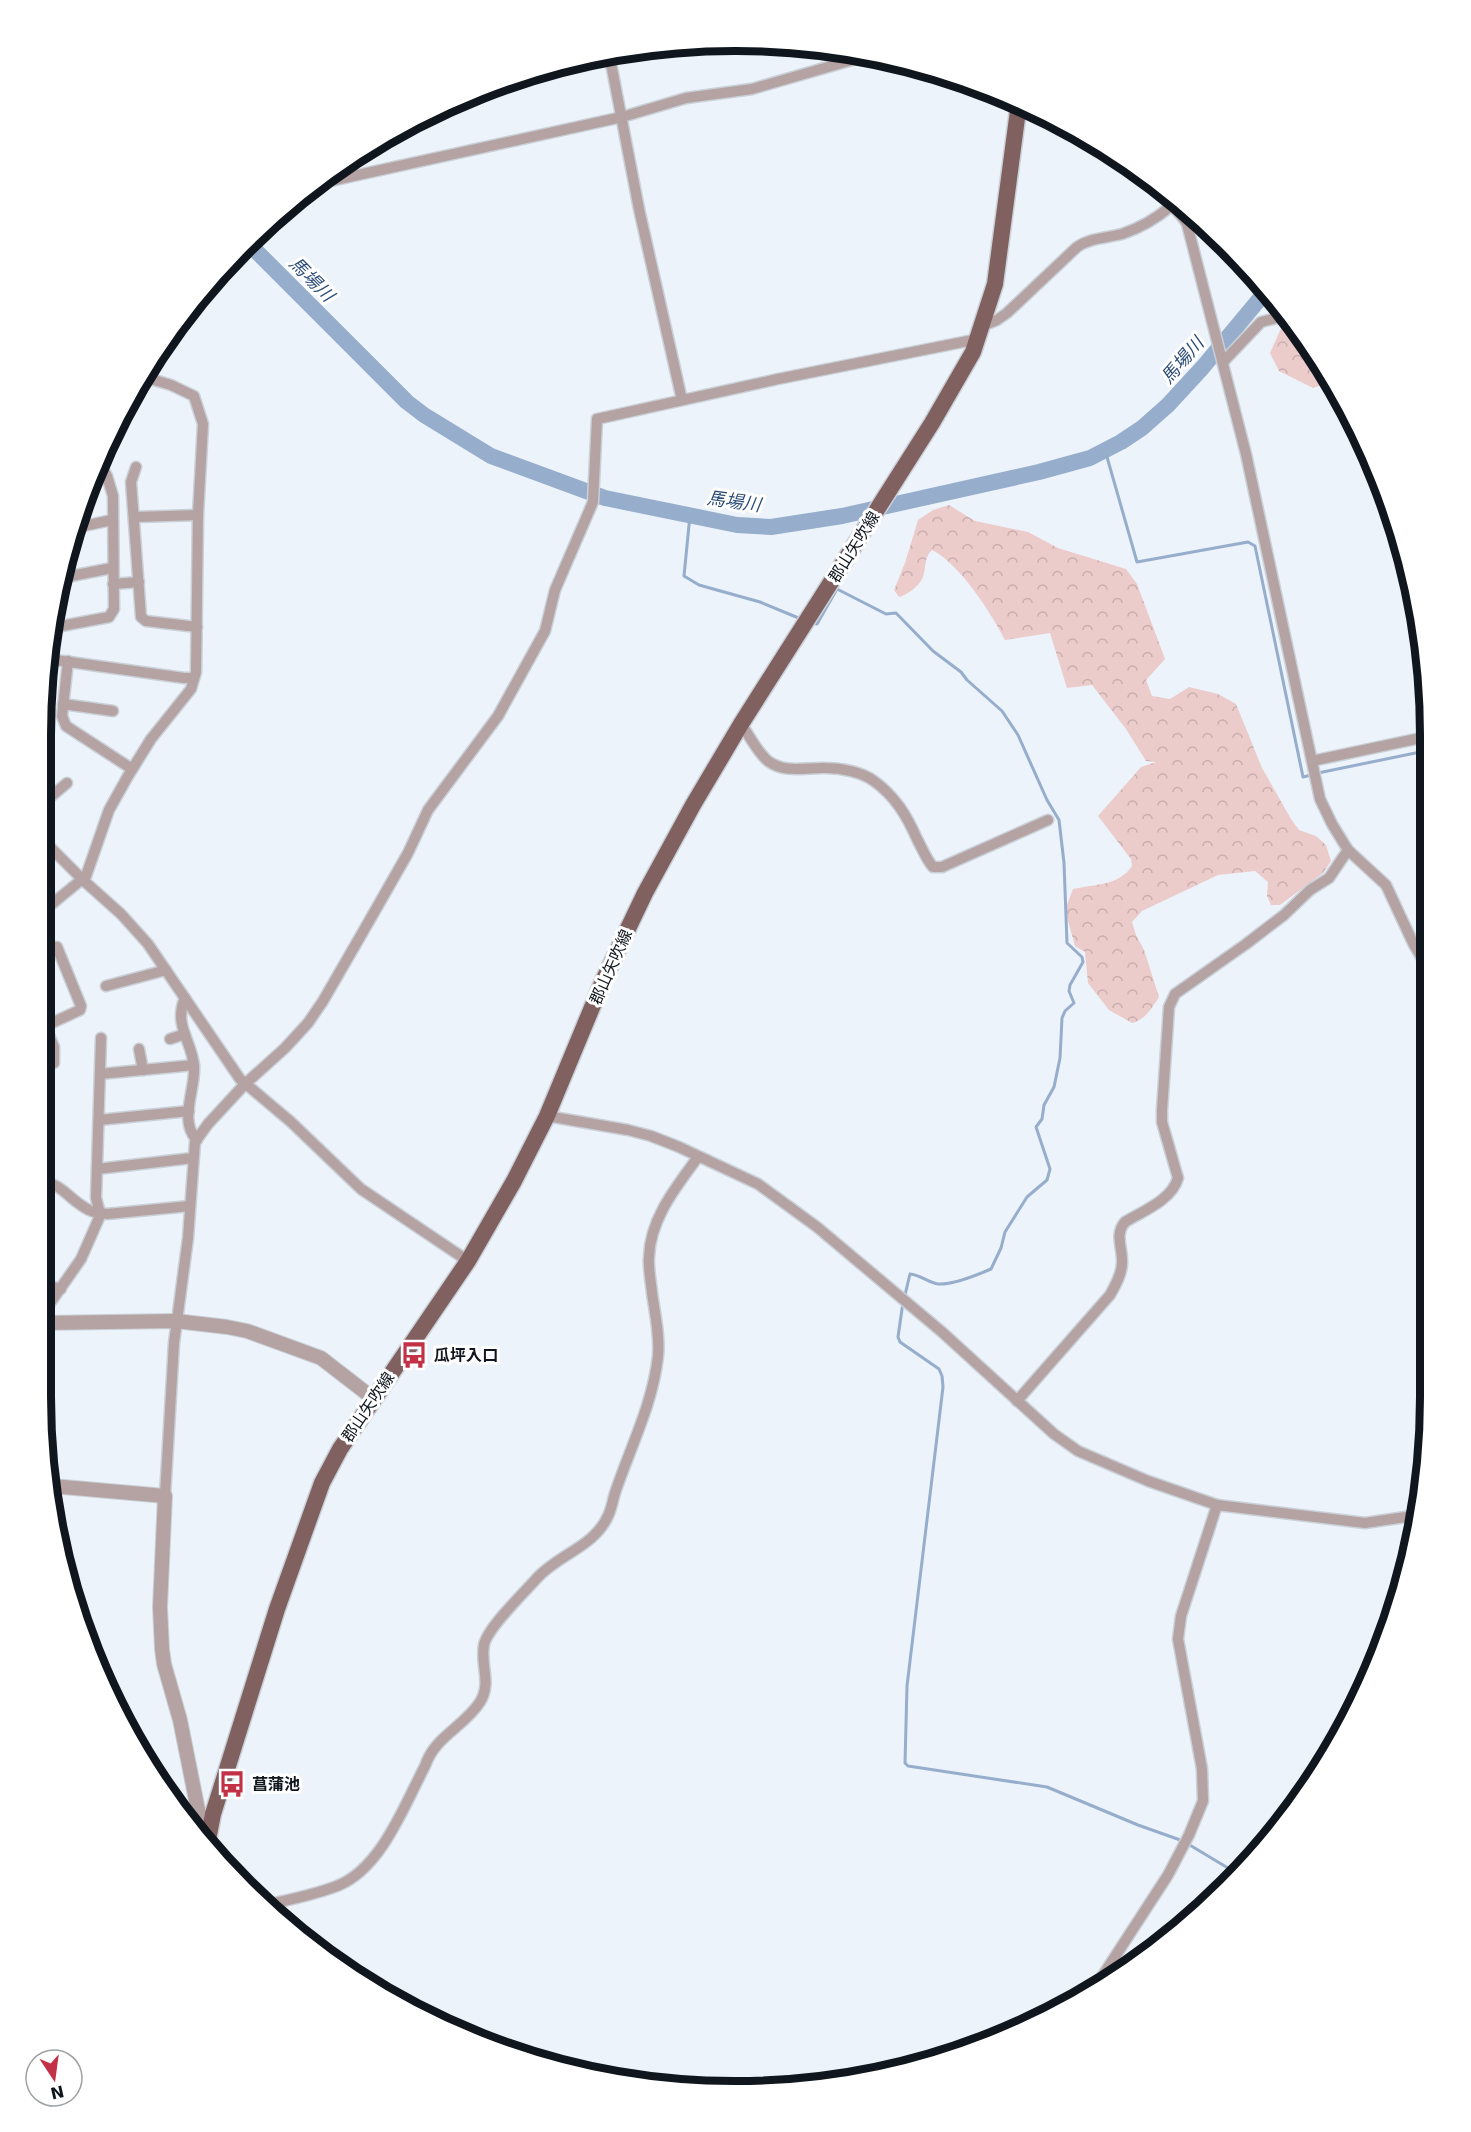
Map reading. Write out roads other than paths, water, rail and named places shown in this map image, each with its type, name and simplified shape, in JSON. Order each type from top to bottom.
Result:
[{"type":"main road","name":"郡山矢吹線","points":[[209,1834],[277,1609],[322,1483],[340,1449],[468,1261],[514,1181],[547,1116],[603,981],[645,893],[693,805],[741,724],[954,386],[980,332],[995,284],[1018,113]]},
{"type":"street","points":[[344,174],[622,117],[686,98],[752,89],[849,61]]},
{"type":"street","points":[[611,63],[639,209],[682,400]]},
{"type":"street","points":[[207,1832],[199,1814],[180,1720],[164,1664],[160,1607],[176,1321],[188,1238],[193,1146],[208,1125],[245,1084],[285,1048],[308,1023],[408,852],[428,810],[498,716],[545,631],[555,590],[593,502],[597,418],[980,332],[1007,312],[1077,247],[1090,241],[1124,233],[1156,218],[1167,205]]},
{"type":"street","points":[[1184,218],[1223,359],[1246,454],[1321,802],[1348,850],[1386,885],[1420,955]]},
{"type":"street","points":[[1223,359],[1261,322],[1278,318]]},
{"type":"street","points":[[51,905],[86,876],[110,810],[132,769],[151,739],[191,689],[195,678],[198,514],[203,424],[194,396],[151,379]]},
{"type":"street","points":[[136,467],[131,482],[141,617],[146,621],[196,627]]},
{"type":"street","points":[[60,626],[109,617],[114,609],[113,496],[102,476]]},
{"type":"street","points":[[135,517],[198,514]]},
{"type":"street","points":[[84,526],[112,520]]},
{"type":"street","points":[[70,576],[112,568]]},
{"type":"street","points":[[113,584],[139,582]]},
{"type":"street","points":[[55,660],[195,678]]},
{"type":"street","points":[[68,662],[62,716],[66,726],[132,769]]},
{"type":"street","points":[[63,704],[113,711]]},
{"type":"street","points":[[741,724],[760,752],[780,768],[828,767],[866,775],[875,781],[904,811],[933,867],[942,867],[1048,820]]},
{"type":"street","points":[[1312,761],[1420,738]]},
{"type":"street","points":[[51,796],[67,783]]},
{"type":"street","points":[[51,849],[121,914],[148,944],[245,1084],[291,1122],[361,1189],[382,1205],[438,1238],[468,1261]]},
{"type":"street","points":[[1017,1401],[1110,1295],[1122,1264],[1120,1228],[1125,1222],[1169,1195],[1176,1185],[1178,1178],[1162,1122],[1169,1007],[1175,994],[1246,944],[1284,915],[1310,890],[1329,878],[1348,850]]},
{"type":"street","points":[[51,947],[57,947],[81,1006],[80,1010],[51,1019]]},
{"type":"street","points":[[106,986],[166,970]]},
{"type":"street","points":[[185,998],[180,1014],[194,1065],[189,1111],[192,1132],[197,1140]]},
{"type":"street","points":[[170,1039],[185,1034]]},
{"type":"street","points":[[51,1302],[81,1259],[100,1213],[96,1198],[101,1038]]},
{"type":"street","points":[[51,1042],[55,1052],[54,1064]]},
{"type":"street","points":[[139,1049],[143,1070]]},
{"type":"street","points":[[100,1074],[194,1065]]},
{"type":"street","points":[[99,1120],[189,1111]]},
{"type":"street","points":[[547,1116],[628,1130],[680,1147],[758,1184],[792,1207],[942,1332],[1054,1434],[1078,1451],[1148,1481],[1216,1505],[1365,1523],[1409,1516]]},
{"type":"street","points":[[275,1902],[338,1886],[366,1866],[385,1842],[429,1754],[443,1738],[472,1713],[486,1690],[483,1652],[488,1634],[539,1575],[591,1539],[608,1516],[648,1405],[657,1364],[659,1343],[649,1259],[652,1235],[658,1218],[698,1157]]},
{"type":"street","points":[[97,1169],[193,1158]]},
{"type":"street","points":[[51,1183],[60,1186],[89,1210],[100,1213],[190,1206]]},
{"type":"street","points":[[51,1287],[61,1289]]},
{"type":"street","points":[[51,1323],[176,1321],[247,1331],[308,1352],[340,1371],[374,1399]]},
{"type":"street","points":[[57,1486],[165,1496]]},
{"type":"street","points":[[1104,1973],[1168,1875],[1189,1835],[1203,1801],[1202,1769],[1178,1639],[1181,1616],[1216,1505]]},
{"type":"waterway","name":"馬場川","points":[[254,249],[407,402],[491,456],[605,498],[737,525],[771,527],[842,516],[1039,472],[1090,458],[1142,428],[1168,405],[1261,297]]},
{"type":"waterway","points":[[1105,450],[1137,562],[1248,542],[1255,546],[1303,777],[1311,775]]},
{"type":"waterway","points":[[690,515],[684,576],[699,585],[760,602],[801,619]]},
{"type":"waterway","points":[[813,623],[817,624],[837,589],[886,614],[896,613],[933,651],[961,672],[1002,711],[1018,735],[1047,800],[1059,820],[1064,863],[1067,943],[1082,957],[1083,962],[1070,985],[1069,991],[1074,1003],[1065,1011],[1062,1018],[1060,1058],[1054,1087],[1044,1105],[1042,1119],[1036,1127],[1050,1169],[1047,1180],[1027,1197],[1005,1232],[1001,1248],[991,1269],[944,1284],[910,1274],[905,1295]]},
{"type":"waterway","points":[[1318,773],[1420,752]]},
{"type":"waterway","points":[[903,1302],[898,1337],[900,1342],[939,1369],[943,1387],[907,1686],[905,1763],[908,1766],[1047,1787],[1183,1841]]},
{"type":"waterway","points":[[1188,1844],[1230,1869]]},
{"type":"place","name":"瓜坪入口","points":[[414,1355]]},
{"type":"place","name":"菖蒲池","points":[[232,1784]]}]
